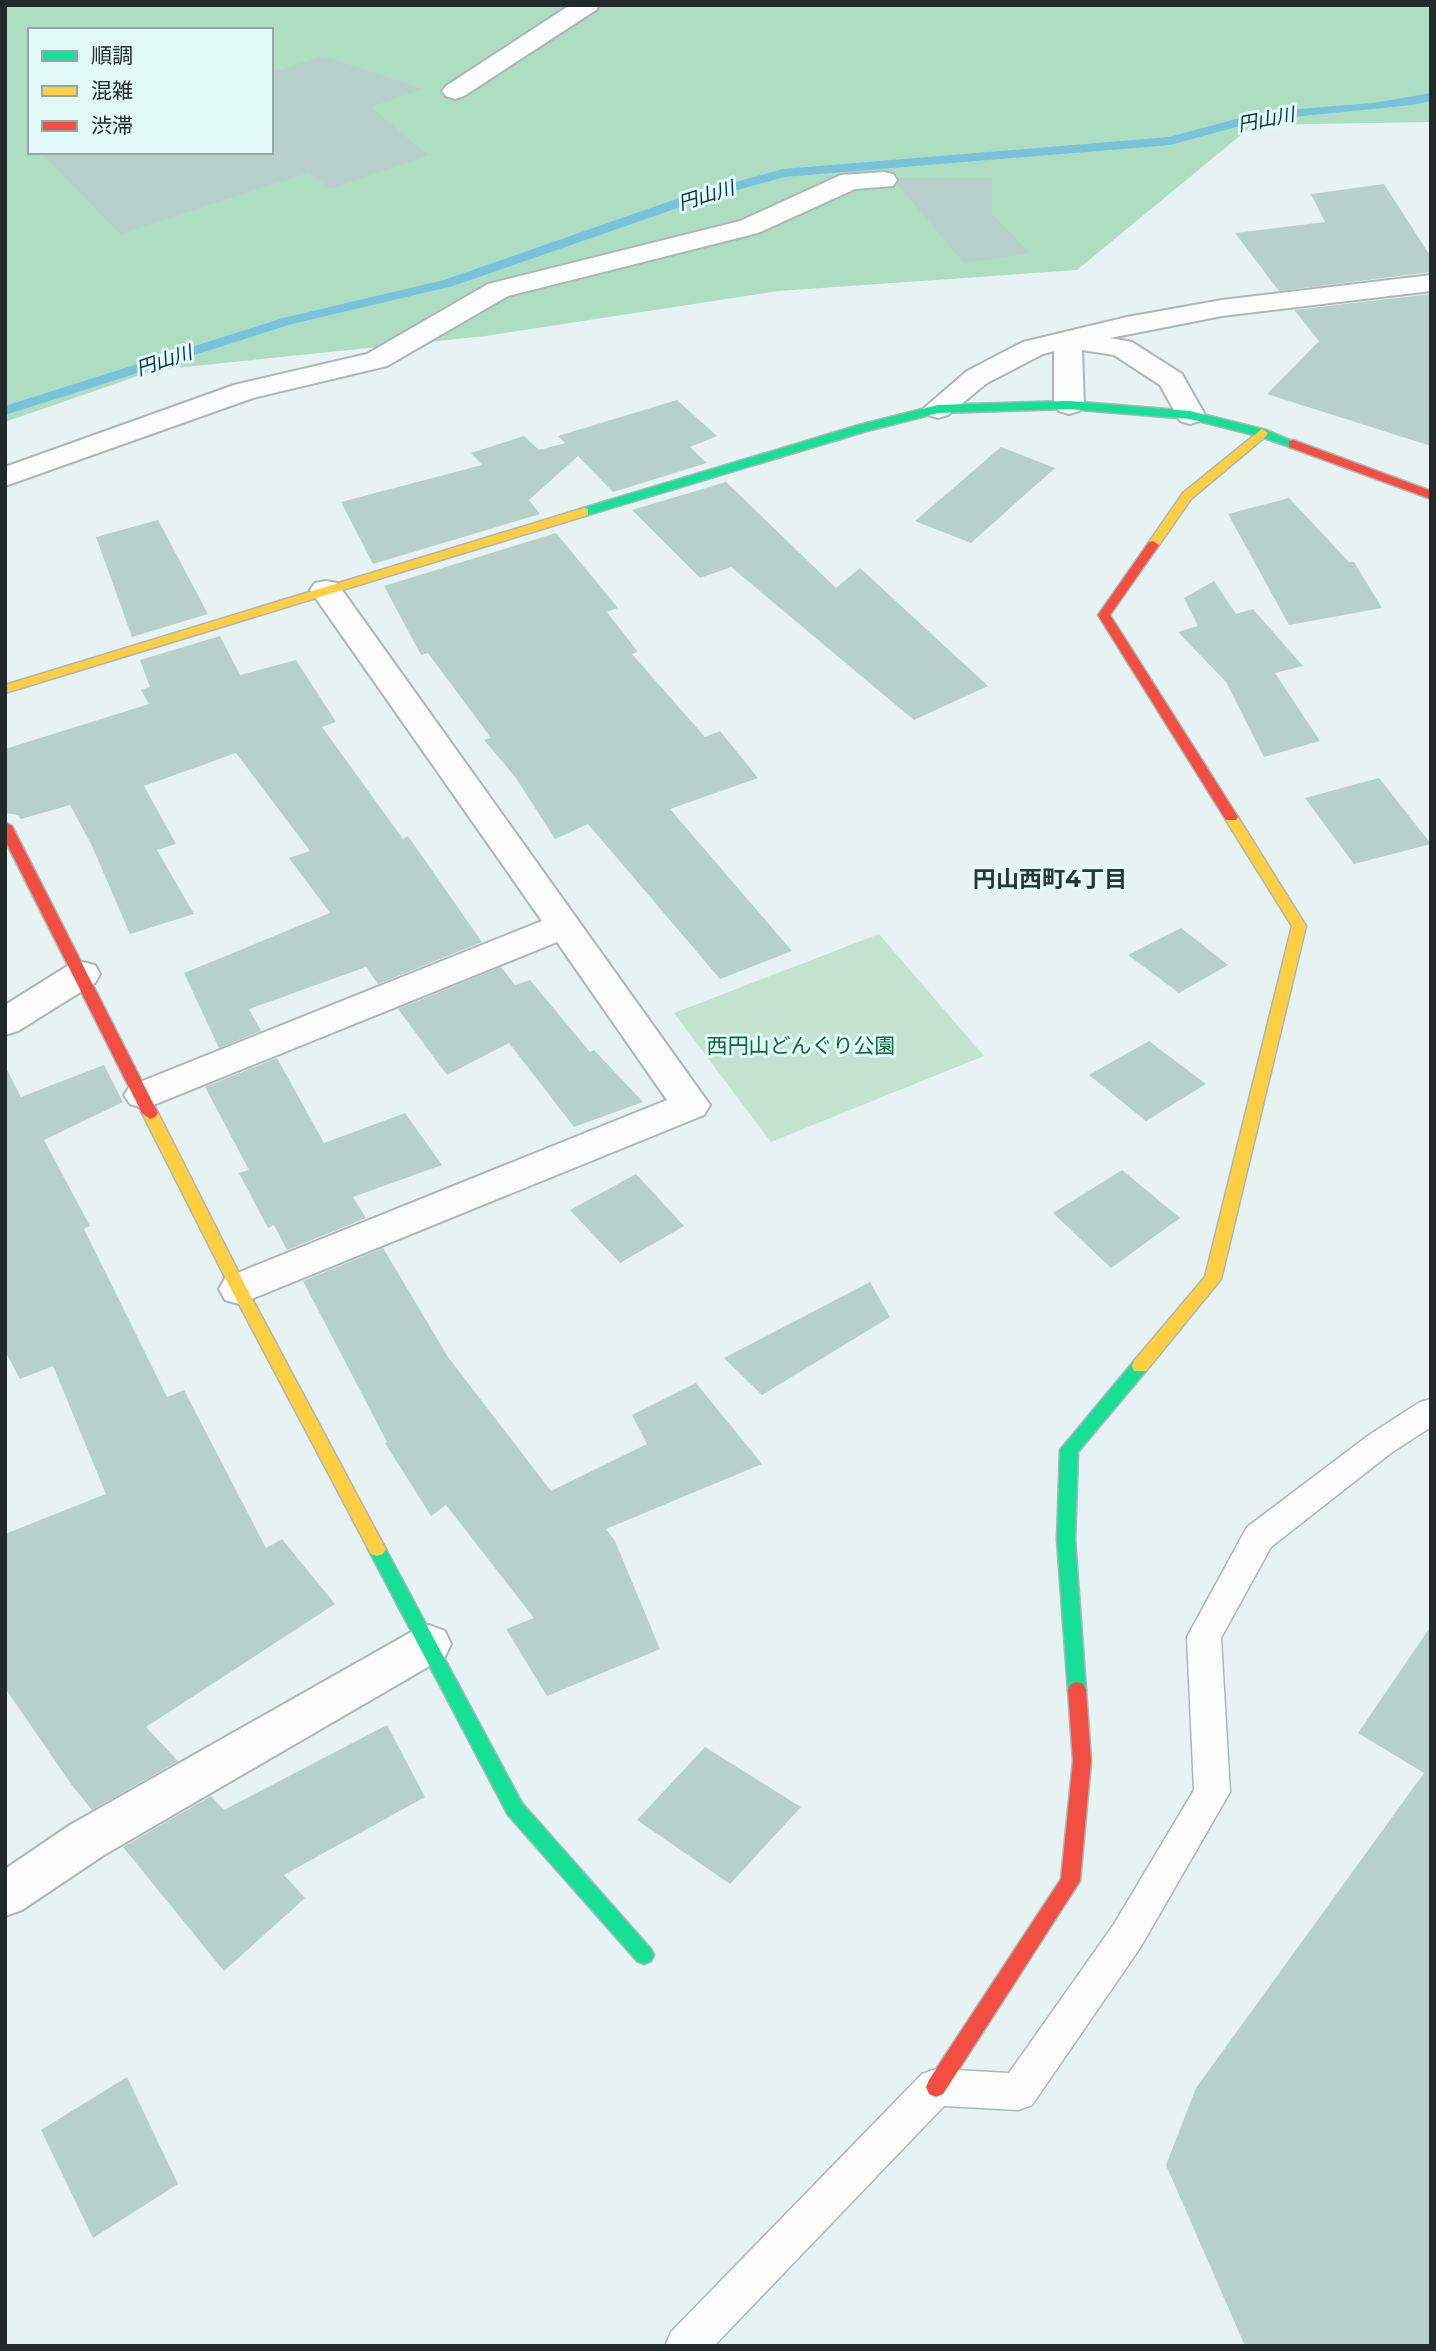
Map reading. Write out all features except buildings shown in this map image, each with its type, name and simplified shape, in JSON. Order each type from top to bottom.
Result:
[{"type":"street","points":[[455,91],[587,5]]},
{"type":"street","points":[[5,477],[243,391],[377,360],[498,290],[749,227],[850,181],[884,180]]},
{"type":"street","points":[[938,409],[977,377],[1033,348],[1127,325],[1222,308],[1431,283]]},
{"type":"street","points":[[1068,340],[1069,405]]},
{"type":"street","points":[[1068,340],[1122,348],[1172,380],[1190,415]]},
{"type":"street","points":[[5,689],[863,428],[938,409],[1069,405],[1190,415],[1262,433],[1431,495]]},
{"type":"street","points":[[936,2087],[1070,1881],[1082,1761],[1066,1540],[1069,1450],[1213,1279],[1299,926],[1104,615],[1187,496],[1262,433]]},
{"type":"street","points":[[239,1289],[691,1105],[326,590]]},
{"type":"street","points":[[5,826],[239,1289],[515,1808],[644,1955]]},
{"type":"street","points":[[143,1095],[564,926]]},
{"type":"street","points":[[5,1022],[82,974]]},
{"type":"street","points":[[5,1895],[88,1840],[429,1644]]},
{"type":"lane","points":[[685,2346],[936,2087],[1018,2092],[1127,1936],[1212,1792],[1204,1637],[1259,1537],[1380,1444],[1431,1411]]},
{"type":"green space","points":[[5,5],[1431,5],[1431,122],[1253,125],[1077,270],[778,291],[486,336],[155,370],[5,422]]},
{"type":"green space","name":"西円山どんぐり公園","points":[[879,934],[984,1056],[771,1142],[674,1013]]},
{"type":"waterway","name":"円山川","points":[[5,411],[288,321],[448,283],[690,199],[783,173],[1170,141],[1262,116],[1373,107],[1431,97]]},
{"type":"traffic: fast","points":[[584,512],[863,428],[938,409],[1069,405],[1190,415],[1262,433],[1293,444]]},
{"type":"traffic: fast","points":[[1077,1690],[1066,1540],[1069,1450],[1140,1366]]},
{"type":"traffic: fast","points":[[377,1549],[515,1809],[644,1955]]},
{"type":"traffic: slow","points":[[1153,545],[1187,496],[1262,433]]},
{"type":"traffic: slow","points":[[5,689],[584,512]]},
{"type":"traffic: slow","points":[[1140,1366],[1213,1279],[1299,926],[1231,817]]},
{"type":"traffic: slow","points":[[150,1113],[239,1289],[377,1549]]},
{"type":"traffic: jam","points":[[1293,444],[1431,495]]},
{"type":"traffic: jam","points":[[1153,545],[1104,615],[1231,817]]},
{"type":"traffic: jam","points":[[5,826],[150,1113]]},
{"type":"traffic: jam","points":[[936,2087],[1070,1881],[1082,1761],[1077,1690]]},
{"type":"district","name":"円山西町4丁目","points":[[1050,879]]}]
